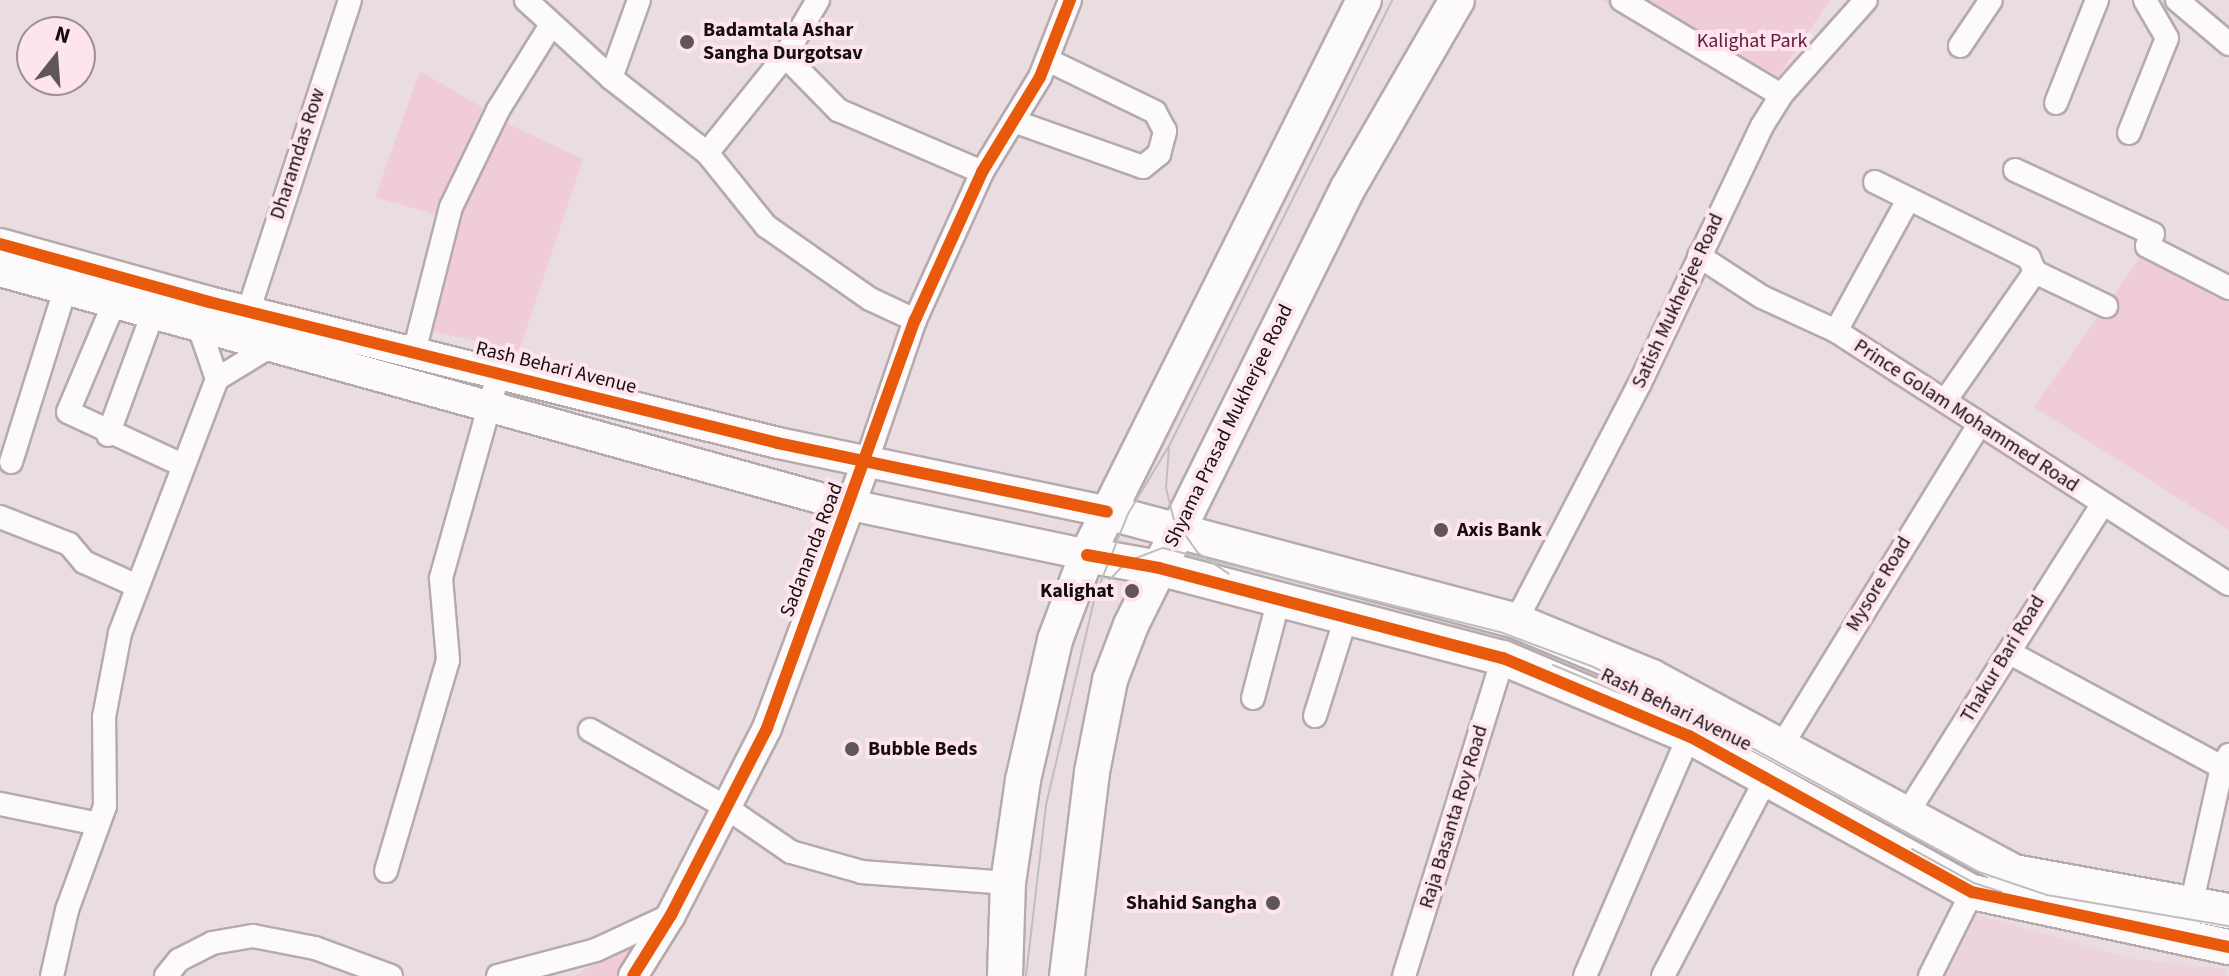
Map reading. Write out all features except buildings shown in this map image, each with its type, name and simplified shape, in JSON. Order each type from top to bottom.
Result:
[{"type":"main road","points":[[1005,976],[1008,883],[1023,780],[1055,640],[1107,512],[1364,0]]},
{"type":"main road","name":"Shyama Prasad Mukherjee Road","points":[[1067,976],[1080,843],[1110,680],[1159,568],[1348,188],[1457,0]]},
{"type":"main road","name":"Rash Behari Avenue","points":[[0,244],[204,315],[249,309],[498,375],[866,463],[1107,512],[1516,621],[1652,677],[2014,872],[2229,911]]},
{"type":"main road","points":[[0,271],[153,313],[204,315],[269,347],[488,409],[852,505],[1087,555]]},
{"type":"main road","name":"Rash Behari Avenue","points":[[1087,555],[1159,568],[1503,658],[1689,736],[1972,892],[2229,947]]},
{"type":"street","name":"Dharamdas Row","points":[[249,309],[350,0]]},
{"type":"street","points":[[611,78],[639,0]]},
{"type":"street","points":[[707,153],[785,56],[818,0]]},
{"type":"street","name":"Sadananda Road","points":[[633,976],[671,915],[724,806],[767,728],[852,505],[915,320],[982,172],[1016,122],[1048,60],[1070,0]]},
{"type":"street","points":[[1622,0],[1781,95]]},
{"type":"street","name":"Satish Mukherjee Road","points":[[1516,621],[1632,399],[1699,256],[1781,95],[1866,0]]},
{"type":"street","points":[[1960,46],[1991,0]]},
{"type":"street","points":[[2056,103],[2097,0]]},
{"type":"street","points":[[2129,133],[2167,38],[2145,0]]},
{"type":"street","points":[[2177,0],[2229,44]]},
{"type":"street","points":[[414,352],[451,207],[542,9],[611,78],[707,153],[766,226],[870,299],[915,320]]},
{"type":"street","points":[[785,56],[838,110],[982,172]]},
{"type":"street","points":[[1016,122],[1143,167],[1159,154],[1165,131],[1155,112],[1048,60]]},
{"type":"street","points":[[2015,170],[2153,234],[2147,246],[2229,288]]},
{"type":"street","points":[[1875,182],[2029,258],[2035,272],[2106,306]]},
{"type":"street","points":[[1836,331],[1908,200]]},
{"type":"street","name":"Prince Golam Mohammed Road","points":[[1699,256],[1762,297],[1836,331],[2229,584]]},
{"type":"street","points":[[1945,401],[2035,272]]},
{"type":"street","points":[[11,462],[65,290]]},
{"type":"street","points":[[114,303],[68,412],[108,435],[180,464]]},
{"type":"street","points":[[108,435],[153,313]]},
{"type":"street","points":[[204,315],[217,379]]},
{"type":"street","points":[[52,976],[67,910],[106,794],[104,717],[110,673],[135,585],[180,464],[217,379],[269,347],[279,318]]},
{"type":"street","points":[[386,871],[448,660],[441,578],[498,375]]},
{"type":"street","name":"Mysore Road","points":[[1782,745],[1979,425]]},
{"type":"street","name":"Thakur Bari Road","points":[[1906,815],[2102,505]]},
{"type":"street","points":[[0,517],[69,544],[84,562],[135,585]]},
{"type":"street","points":[[1253,698],[1279,599]]},
{"type":"street","points":[[1315,716],[1346,617]]},
{"type":"street","points":[[2010,653],[2225,761],[2184,939]]},
{"type":"street","name":"Raja Basanta Roy Road","points":[[1404,976],[1503,658]]},
{"type":"street","points":[[590,730],[724,806],[791,852],[824,864],[917,878],[1008,883]]},
{"type":"street","points":[[1585,976],[1689,736]]},
{"type":"street","points":[[1663,976],[1767,777]]},
{"type":"street","points":[[0,804],[98,824]]},
{"type":"street","points":[[1930,976],[1972,892]]},
{"type":"street","points":[[498,976],[540,971],[596,950],[671,915]]},
{"type":"street","points":[[166,976],[179,960],[212,943],[253,936],[315,948],[391,976]]},
{"type":"shaded area","points":[[1968,912],[2133,959],[2226,969],[2227,976],[1936,976]]},
{"type":"green space","name":"Kalighat Park","points":[[1601,0],[1830,0],[1764,97]]},
{"type":"green space","points":[[420,71],[490,112],[437,215],[375,197]]},
{"type":"green space","points":[[506,123],[583,159],[519,351],[426,330],[452,227]]},
{"type":"green space","points":[[2144,252],[2229,295],[2229,530],[2034,407]]},
{"type":"green space","points":[[636,935],[619,976],[575,976]]},
{"type":"tram line","points":[[1026,976],[1046,805],[1095,596],[1128,514],[1170,444],[1392,0]]},
{"type":"tram line","points":[[1169,448],[1166,488],[1174,519],[1198,553],[1229,574]]},
{"type":"tram line","points":[[1095,596],[1126,562],[1163,548],[1500,632],[1591,666],[1679,708],[1979,872],[2047,895],[2229,926]]},
{"type":"tram line","points":[[1553,665],[1620,693]]},
{"type":"tram line","points":[[1912,849],[1974,883],[2002,892]]},
{"type":"cycle path","points":[[633,976],[671,915],[767,728],[915,320],[982,172],[1040,77],[1070,0]]},
{"type":"cycle path","points":[[0,244],[209,302],[778,443],[1107,512]]},
{"type":"cycle path","points":[[1087,555],[1159,568],[1503,658],[1689,736],[1972,892],[2229,947]]},
{"type":"place","name":"Badamtala Ashar Sangha Durgotsav","points":[[687,42]]},
{"type":"place","name":"Axis Bank","points":[[1441,530]]},
{"type":"place","name":"Kalighat","points":[[1132,591]]},
{"type":"place","name":"Bubble Beds","points":[[852,749]]},
{"type":"place","name":"Shahid Sangha","points":[[1273,903]]}]
